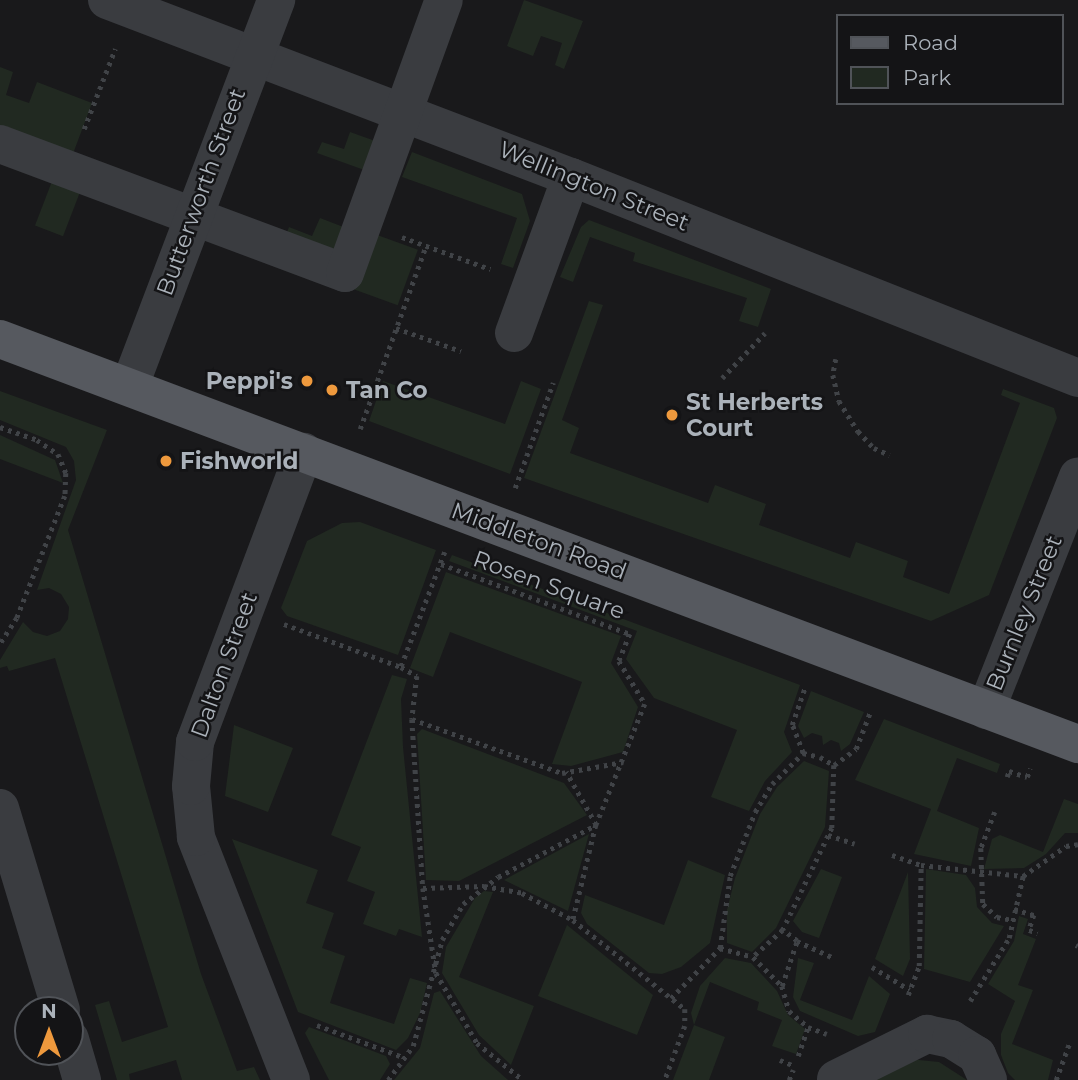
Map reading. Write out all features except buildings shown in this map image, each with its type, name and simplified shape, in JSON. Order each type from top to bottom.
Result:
[{"type":"main road","name":"Middleton Road","points":[[0,340],[130,385],[1078,744]]},
{"type":"street","name":"Wellington Street","points":[[108,0],[572,177],[1078,378]]},
{"type":"street","name":"Butterworth Street","points":[[130,385],[275,0]]},
{"type":"street","points":[[0,144],[345,273],[401,111],[444,0]]},
{"type":"street","points":[[514,333],[572,177]]},
{"type":"street","name":"Dalton Street","points":[[291,1080],[197,837],[191,786],[195,742],[203,716],[304,452]]},
{"type":"street","name":"Burnley Street","points":[[986,710],[1078,477]]},
{"type":"street","points":[[0,808],[57,996]]},
{"type":"street","points":[[836,1079],[927,1034],[951,1039],[977,1055],[988,1080]]},
{"type":"path","points":[[69,170],[117,45]]},
{"type":"path","points":[[389,232],[490,269]]},
{"type":"path","points":[[359,432],[426,246]]},
{"type":"path","points":[[396,328],[461,351]]},
{"type":"path","points":[[722,378],[765,332]]},
{"type":"path","points":[[836,359],[833,375],[839,401],[858,431],[874,448],[890,455]]},
{"type":"path","points":[[515,489],[553,383]]},
{"type":"path","points":[[0,427],[37,440],[58,454],[66,473],[60,508],[17,618],[0,643]]},
{"type":"path","name":"Rosen Square","points":[[401,667],[460,512]]},
{"type":"path","name":"Rosen Square","points":[[441,564],[630,634],[619,661],[645,704],[596,825],[573,920]]},
{"type":"path","points":[[282,623],[401,667],[416,676],[412,719],[423,888],[436,973],[477,1043],[523,1080]]},
{"type":"path","points":[[808,682],[792,725],[803,753],[834,765]]},
{"type":"path","points":[[753,957],[783,930],[828,835],[834,765],[856,749],[872,705]]},
{"type":"path","points":[[412,719],[566,772],[623,762]]},
{"type":"path","points":[[671,998],[720,948],[730,876],[755,812],[772,784],[803,753]]},
{"type":"path","points":[[1007,777],[1009,771],[1027,777],[1032,765]]},
{"type":"path","points":[[388,1080],[402,1057],[413,1046],[424,1019],[442,940],[463,904],[484,886],[596,825],[566,772]]},
{"type":"path","points":[[995,812],[981,848],[979,873],[983,904],[997,917],[1012,920]]},
{"type":"path","points":[[828,835],[855,844]]},
{"type":"path","points":[[892,855],[921,865],[1023,876],[1066,846],[1078,844]]},
{"type":"path","points":[[919,966],[921,865]]},
{"type":"path","points":[[979,982],[1009,938],[1023,876]]},
{"type":"path","points":[[423,888],[484,886],[522,893],[573,920],[685,1009],[685,1026],[665,1080]]},
{"type":"path","points":[[1014,909],[1034,915],[1029,930],[1038,933]]},
{"type":"path","points":[[783,930],[797,941],[834,958]]},
{"type":"path","points":[[782,986],[797,941]]},
{"type":"path","points":[[720,948],[753,957],[782,986],[789,1011],[808,1027]]},
{"type":"path","points":[[872,967],[910,989]]},
{"type":"path","points":[[306,1021],[402,1057]]},
{"type":"path","points":[[1056,1080],[1069,1044]]},
{"type":"path","points":[[780,1060],[794,1066]]},
{"type":"green space","points":[[524,0],[583,21],[564,69],[555,65],[562,43],[541,36],[533,56],[507,46]]},
{"type":"green space","points":[[0,67],[13,72],[6,95],[29,103],[37,82],[92,103],[71,159],[0,133]]},
{"type":"green space","points":[[350,132],[378,142],[367,171],[317,153],[322,142],[344,149]]},
{"type":"green space","points":[[412,152],[522,194],[530,221],[513,268],[501,264],[517,218],[402,177]]},
{"type":"green space","points":[[54,176],[82,187],[63,236],[35,225]]},
{"type":"green space","points":[[320,218],[346,228],[334,259],[284,240],[289,227],[312,236]]},
{"type":"green space","points":[[589,220],[771,289],[758,327],[739,321],[747,298],[633,261],[635,253],[590,237],[573,282],[560,277],[581,227]]},
{"type":"green space","points":[[369,232],[418,250],[398,305],[349,287]]},
{"type":"green space","points":[[589,301],[603,305],[562,420],[579,428],[570,453],[708,503],[715,485],[766,504],[759,525],[850,558],[856,542],[908,561],[903,577],[949,594],[1020,403],[1001,395],[1003,389],[1054,408],[1057,418],[989,595],[931,621],[524,478]]},
{"type":"green space","points":[[383,381],[505,424],[521,381],[541,389],[510,474],[369,421]]},
{"type":"green space","points":[[0,391],[107,430],[68,530],[201,974],[237,1071],[254,1067],[260,1080],[182,1080],[176,1060],[129,1074],[130,1080],[117,1080],[95,1005],[109,1001],[122,1042],[168,1027],[55,658],[9,671],[7,666],[0,668],[0,660],[23,622],[33,632],[47,636],[60,631],[68,619],[69,607],[61,594],[49,588],[37,590],[76,480],[74,461],[66,447],[0,420]]},
{"type":"green space","points":[[0,435],[55,460],[63,483],[0,459]]},
{"type":"green space","points":[[360,522],[436,550],[398,655],[287,616],[281,608],[307,541],[342,523]]},
{"type":"green space","points":[[452,555],[800,685],[784,732],[792,752],[765,781],[749,811],[711,797],[737,730],[654,698],[626,659],[637,631],[449,561]]},
{"type":"green space","points":[[446,572],[621,636],[611,663],[638,707],[623,752],[571,766],[552,764],[582,682],[450,632],[433,677],[410,668]]},
{"type":"green space","points":[[392,675],[407,679],[401,699],[403,747],[422,937],[399,929],[396,936],[363,924],[375,892],[347,881],[361,847],[331,835]]},
{"type":"green space","points":[[811,691],[864,712],[850,744],[841,751],[839,743],[831,740],[823,745],[822,736],[812,733],[804,738],[798,726]]},
{"type":"green space","points":[[884,719],[1000,764],[997,773],[957,758],[937,811],[979,828],[971,866],[914,854],[931,809],[855,780]]},
{"type":"green space","points":[[234,725],[293,748],[268,812],[225,796]]},
{"type":"green space","points":[[422,729],[564,783],[587,815],[459,881],[426,880],[417,734]]},
{"type":"green space","points":[[804,761],[829,771],[825,827],[776,928],[752,952],[727,943],[727,910],[735,878],[760,814],[777,787]]},
{"type":"green space","points":[[1064,799],[1078,804],[1078,833],[1065,833],[1046,854],[1024,868],[984,869],[992,839],[1000,835],[1043,852]]},
{"type":"green space","points":[[589,834],[568,911],[504,880]]},
{"type":"green space","points":[[232,839],[318,870],[306,903],[334,913],[322,948],[345,956],[330,1003],[394,1024],[410,978],[427,983],[420,1013],[408,1038],[396,1050],[298,1012]]},
{"type":"green space","points":[[688,860],[725,875],[710,943],[681,967],[662,974],[649,973],[587,924],[581,913],[585,895],[664,925]]},
{"type":"green space","points":[[821,869],[842,877],[819,938],[802,932],[793,921]]},
{"type":"green space","points":[[926,869],[966,875],[975,888],[977,907],[992,923],[1004,926],[970,982],[924,969]]},
{"type":"green space","points":[[908,872],[910,959],[903,976],[875,959]]},
{"type":"green space","points":[[484,891],[493,892],[459,977],[534,1006],[511,1065],[479,1035],[442,973],[446,947],[475,898]]},
{"type":"green space","points":[[1019,916],[1028,919],[1023,934],[1036,939],[1018,985],[1033,990],[1012,1044],[1053,1060],[1048,1080],[1015,1080],[1008,1073],[1001,1055],[1001,1034],[1015,1001],[988,984],[1014,941]]},
{"type":"green space","points":[[567,925],[653,995],[637,1035],[538,996]]},
{"type":"green space","points":[[725,958],[751,963],[777,991],[788,1015],[805,1029],[796,1054],[772,1046],[782,1020],[757,1010],[759,1002],[710,982],[694,1025],[691,1013],[700,986]]},
{"type":"green space","points":[[798,958],[814,963],[800,1000],[852,1020],[869,976],[890,994],[875,1032],[858,1036],[800,1011],[793,997]]},
{"type":"green space","points":[[440,991],[481,1056],[508,1080],[394,1080],[420,1048],[434,993]]},
{"type":"green space","points":[[694,1025],[725,1037],[709,1080],[673,1080]]},
{"type":"green space","points":[[309,1027],[386,1056],[390,1064],[380,1080],[329,1080],[305,1033]]},
{"type":"green space","points":[[909,1059],[939,1062],[967,1080],[875,1080]]},
{"type":"place","name":"Peppi's","points":[[307,381]]},
{"type":"place","name":"Tan Co","points":[[332,390]]},
{"type":"place","name":"St Herberts Court","points":[[672,415]]},
{"type":"place","name":"Fishworld","points":[[166,461]]}]
